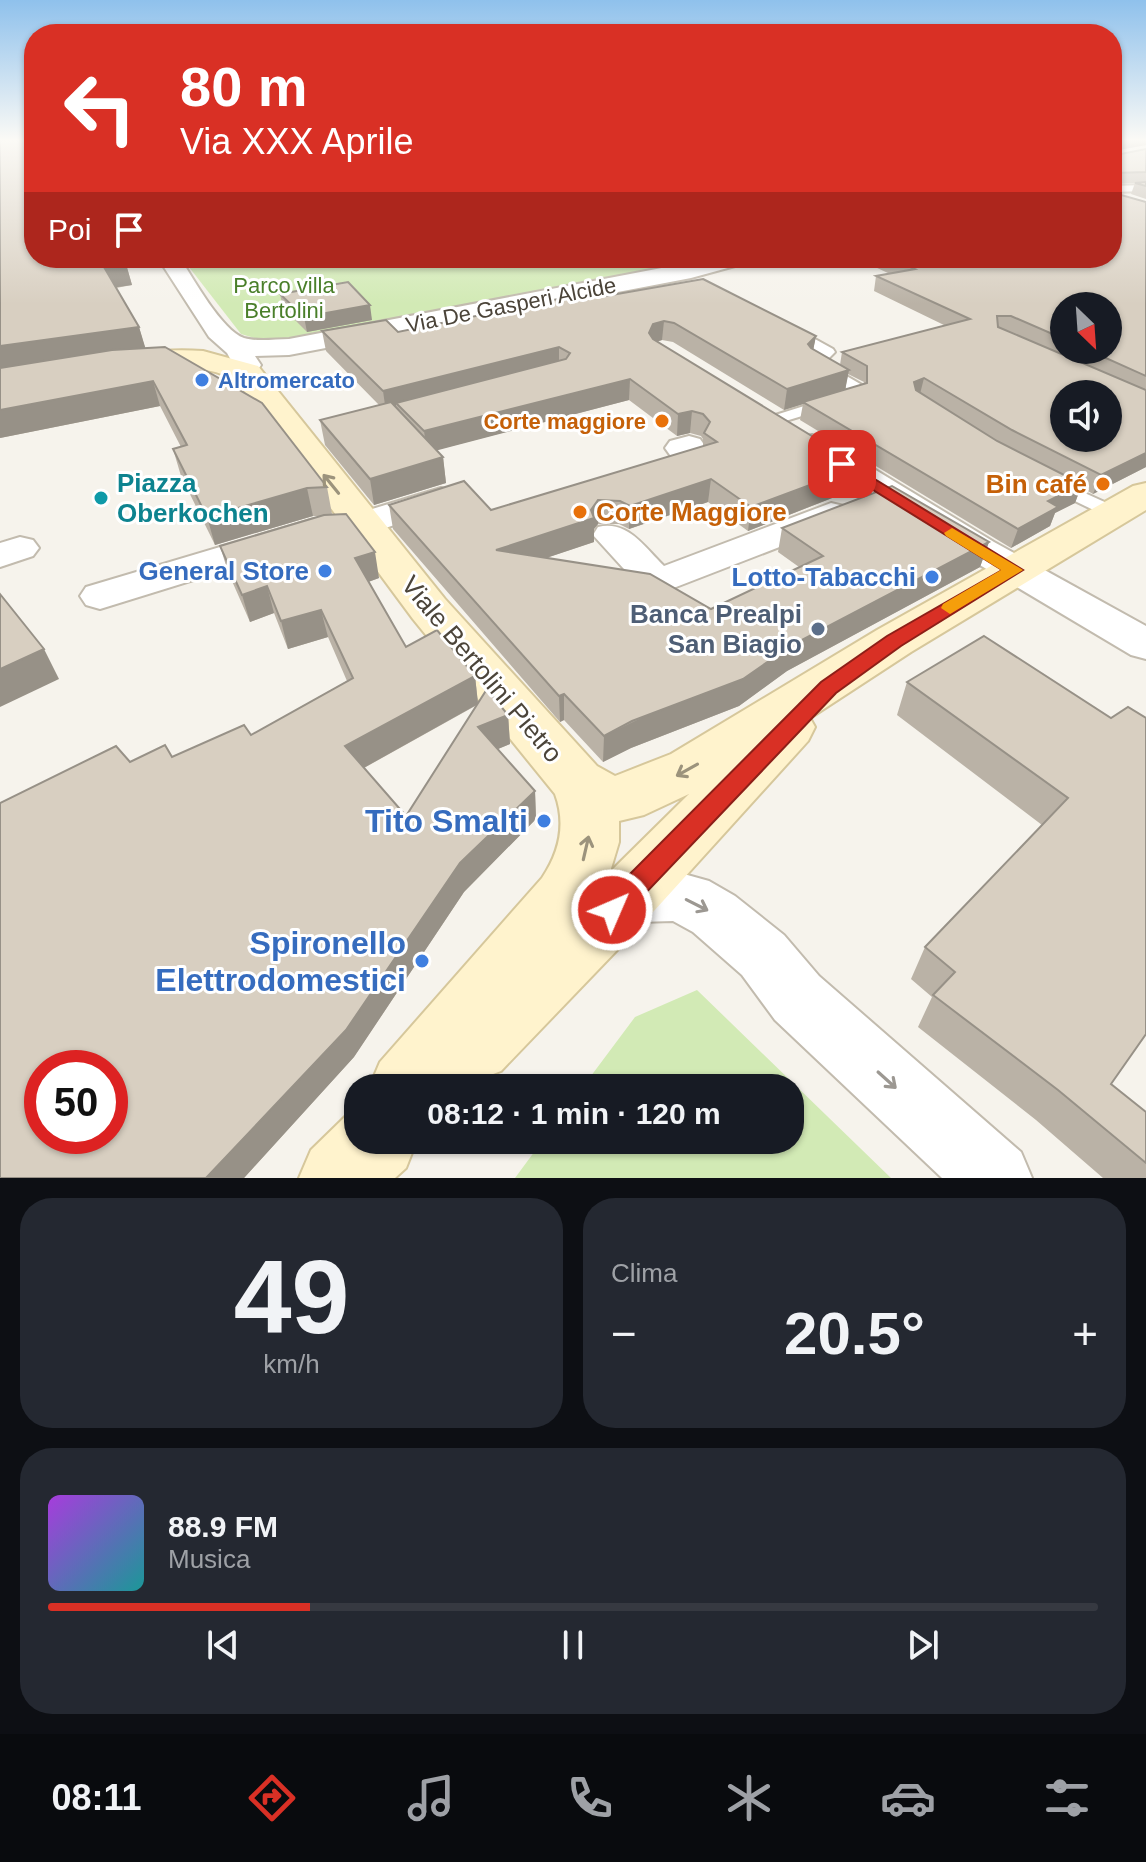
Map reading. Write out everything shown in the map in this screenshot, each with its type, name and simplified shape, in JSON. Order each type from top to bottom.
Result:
[{"type":"main road","points":[[91,370],[149,361],[200,360],[231,366],[233,349]]},
{"type":"main road","name":"Viale Bertolini Pietro","points":[[233,349],[309,440],[363,524],[429,609],[577,781],[587,798],[590,829],[587,851],[573,880],[544,923],[418,1074]]},
{"type":"main road","points":[[577,781],[606,798],[624,799],[690,769],[1014,570],[1130,504]]},
{"type":"main road","points":[[445,1074],[622,902],[804,711],[849,671]]},
{"type":"main road","points":[[331,1178],[351,1154]]},
{"type":"main road","points":[[339,1178],[364,1154]]},
{"type":"street","name":"Viale Bertolini Pietro","points":[[176,268],[233,349]]},
{"type":"street","name":"Via De Gasperi Alcide","points":[[149,361],[212,343],[259,356],[283,347],[702,268]]},
{"type":"street","points":[[762,417],[1014,570],[1146,645]]},
{"type":"street","points":[[100,596],[327,527],[349,528],[363,524],[466,490]]},
{"type":"street","points":[[611,535],[658,582],[887,493]]},
{"type":"street","points":[[622,902],[673,896],[689,899],[714,914],[763,955],[797,998],[995,1178]]},
{"type":"lane","points":[[1140,204],[1146,199]]},
{"type":"lane","points":[[762,417],[856,395],[857,388],[815,364],[828,352],[778,324]]},
{"type":"lane","points":[[1035,473],[1130,504]]},
{"type":"green space","name":"Parco villa Bertolini","points":[[190,268],[668,268],[282,339],[258,339],[241,334]]},
{"type":"green space","points":[[697,990],[784,1074],[592,1074],[635,1017]]},
{"type":"green space","points":[[804,1094],[891,1178],[515,1178],[533,1154],[804,1154]]},
{"type":"building","points":[[0,194],[24,194],[24,268],[105,268],[139,327],[0,346]]},
{"type":"building","points":[[1122,195],[1146,202],[1146,376],[1119,364],[1122,364],[1122,292],[1050,292],[1050,333],[1011,316],[997,316],[998,327],[1050,349],[1050,364],[1085,364],[1146,390],[1146,453],[1101,475],[1056,452],[1122,452],[1122,380],[1050,380],[1050,449],[924,378],[914,382],[916,390],[997,441],[1082,484],[1048,501],[1058,507],[1018,529],[803,402],[867,383],[867,366],[842,352],[970,319],[876,276],[915,269],[913,268],[1122,268]]},
{"type":"building","points":[[703,279],[816,336],[808,344],[811,348],[849,370],[787,389],[674,323],[664,321],[653,324],[649,333],[653,339],[861,466],[751,507],[711,479],[630,506],[620,501],[598,500],[591,510],[594,518],[496,550],[650,574],[711,609],[823,556],[782,528],[892,486],[989,542],[792,645],[743,679],[632,721],[604,736],[564,694],[559,696],[389,505],[464,481],[491,510],[717,442],[704,433],[710,422],[703,414],[692,411],[678,414],[630,379],[424,431],[396,403],[566,359],[570,353],[559,347],[383,391],[322,331],[386,320],[398,332],[597,291],[606,296]]},
{"type":"building","points":[[348,282],[370,305],[304,317],[280,294]]},
{"type":"building","points":[[165,347],[262,403],[327,487],[307,488],[207,517],[173,449],[187,445],[153,381],[0,410],[0,368],[112,350]]},
{"type":"building","points":[[391,402],[443,457],[370,479],[320,420]]},
{"type":"building","points":[[346,514],[375,552],[355,558],[406,647],[437,630],[475,676],[345,746],[406,816],[487,689],[508,715],[478,727],[535,791],[460,863],[346,1030],[206,1178],[0,1178],[0,803],[116,746],[130,762],[165,745],[172,757],[244,725],[251,735],[353,678],[321,610],[281,621],[267,586],[242,595],[220,546],[324,515]]},
{"type":"building","points":[[0,594],[44,649],[0,669]]},
{"type":"building","points":[[984,636],[1111,718],[1128,707],[1146,718],[1146,1034],[1111,1084],[1146,1112],[1146,1163],[1058,1090],[933,995],[955,972],[925,947],[1068,798],[907,682]]},
{"type":"slow traffic","points":[[950,608],[1014,570],[952,533]]},
{"type":"place","name":"Altromercato","points":[[202,380]]},
{"type":"place","name":"Corte maggiore","points":[[662,421]]},
{"type":"place","name":"Bin café","points":[[1103,484]]},
{"type":"place","name":"Piazza Oberkochen","points":[[101,498]]},
{"type":"place","name":"Corte Maggiore","points":[[580,512]]},
{"type":"place","name":"General Store","points":[[325,571]]},
{"type":"place","name":"Lotto-Tabacchi","points":[[932,577]]},
{"type":"place","name":"Banca Prealpi San Biagio","points":[[818,629]]},
{"type":"place","name":"Tito Smalti","points":[[544,821]]},
{"type":"place","name":"Spironello Elettrodomestici","points":[[422,961]]},
{"type":"route","points":[[612,910],[828,688],[894,641],[1014,570],[842,464]]}]
